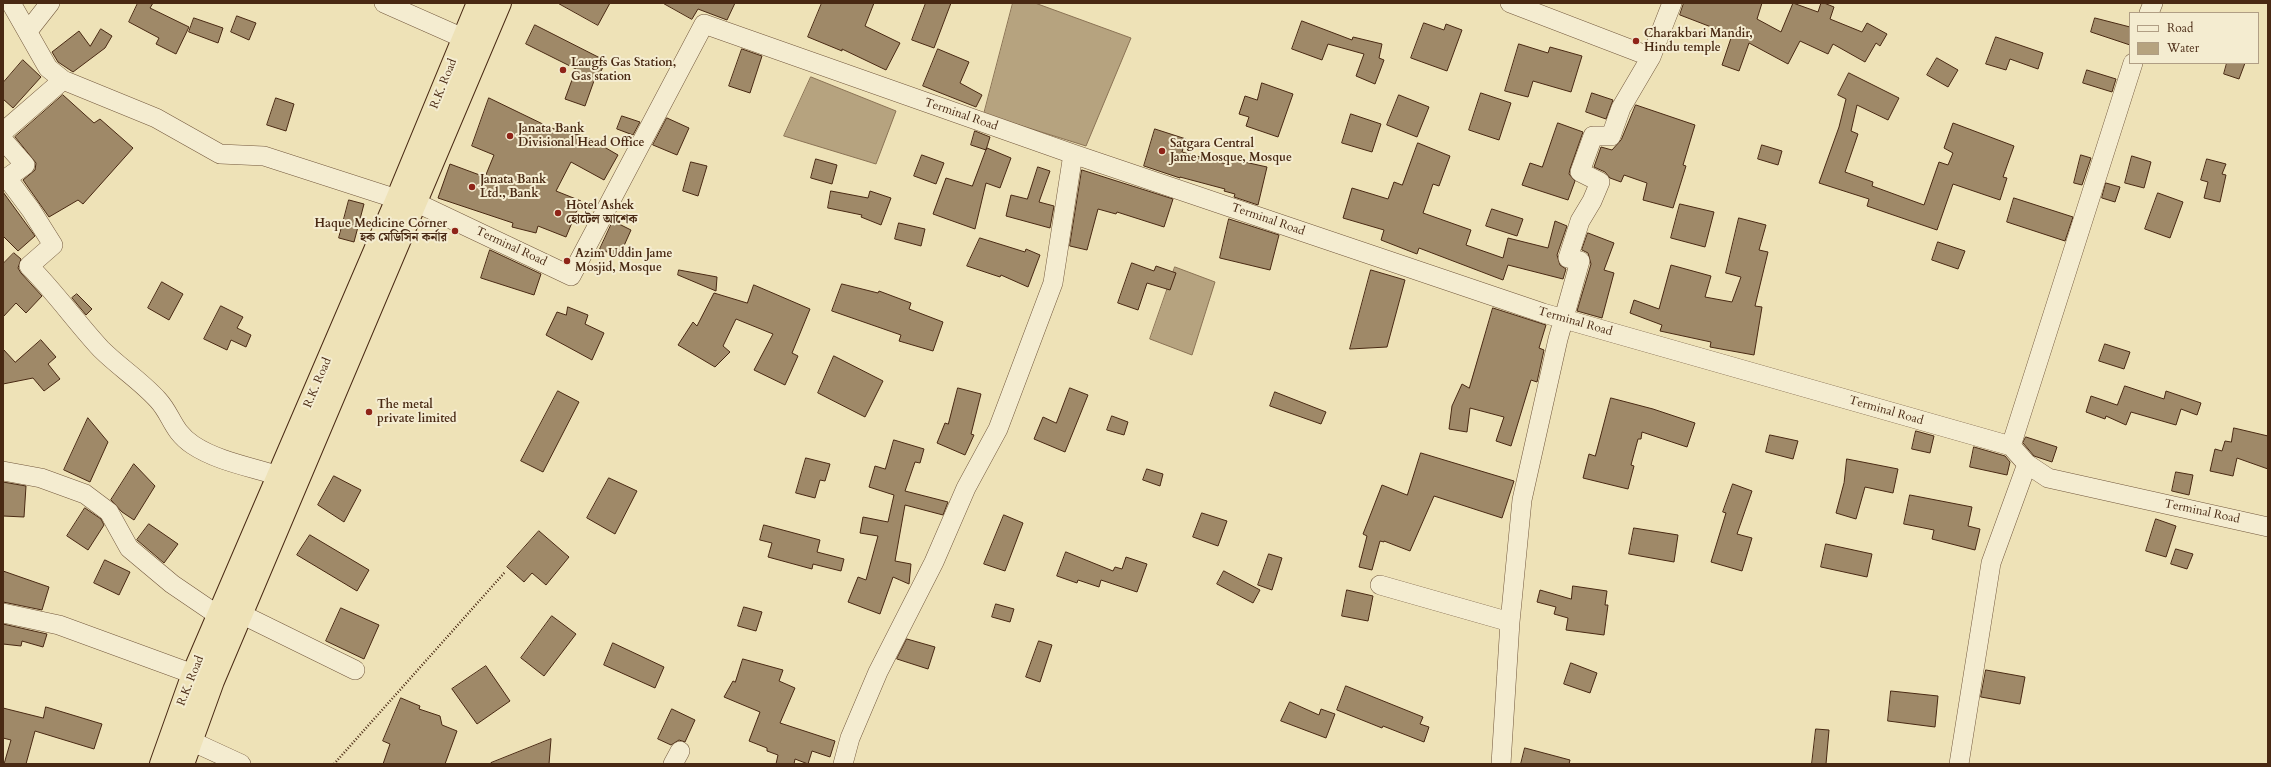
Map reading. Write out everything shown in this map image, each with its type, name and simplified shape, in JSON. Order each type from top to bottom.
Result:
[{"type":"highway","name":"R.K. Road","points":[[183,764],[213,681],[407,201],[464,38],[478,3]]},
{"type":"highway","name":"R.K. Road","points":[[162,764],[193,674],[279,476],[500,3]]},
{"type":"street","points":[[12,3],[48,68],[62,80],[120,105],[156,118],[220,154],[264,156],[407,201]]},
{"type":"street","points":[[28,31],[50,3]]},
{"type":"street","points":[[384,3],[464,38]]},
{"type":"street","points":[[1510,3],[1651,57]]},
{"type":"street","points":[[1501,764],[1510,622],[1522,500],[1563,319],[1580,261],[1568,258],[1580,221],[1592,201],[1600,182],[1580,172],[1593,136],[1611,136],[1621,108],[1651,57],[1672,3]]},
{"type":"street","name":"Terminal Road","points":[[407,201],[571,276],[704,24],[1073,154],[1563,319],[2011,446],[2027,464],[2048,478],[2268,527]]},
{"type":"street","points":[[2011,446],[2133,64]]},
{"type":"street","points":[[3,132],[62,80]]},
{"type":"street","points":[[3,140],[25,165],[7,178],[31,210],[53,245],[29,266],[51,288],[67,311],[102,350],[159,401],[178,432],[193,445],[210,454],[279,476]]},
{"type":"street","points":[[843,764],[850,738],[878,672],[934,562],[966,488],[998,429],[1053,283],[1073,154]]},
{"type":"street","points":[[1959,764],[1991,563],[2027,464]]},
{"type":"street","points":[[3,471],[41,478],[85,494],[109,512],[129,548],[172,584],[219,616]]},
{"type":"street","points":[[1380,585],[1510,622]]},
{"type":"street","points":[[3,613],[59,625],[193,674]]},
{"type":"street","points":[[241,614],[354,670]]},
{"type":"street","points":[[191,741],[241,764]]},
{"type":"path","points":[[334,764],[505,572]]},
{"type":"water","points":[[1013,3],[1035,3],[1131,38],[1086,146],[984,114]]},
{"type":"water","points":[[811,77],[896,111],[876,164],[784,136]]},
{"type":"water","points":[[1175,267],[1215,282],[1192,355],[1150,339]]},
{"type":"building","points":[[138,3],[153,3],[150,8],[189,27],[176,54],[156,44],[159,38],[129,22]]},
{"type":"building","points":[[558,3],[610,3],[598,25]]},
{"type":"building","points":[[663,3],[735,3],[727,20],[698,9],[692,19]]},
{"type":"building","points":[[822,3],[874,3],[865,26],[900,43],[886,70],[842,49],[842,51],[808,37]]},
{"type":"building","points":[[926,3],[951,3],[934,48],[912,40]]},
{"type":"building","points":[[1684,3],[1762,3],[1757,19],[1781,32],[1793,3],[1818,12],[1821,3],[1824,3],[1834,7],[1830,19],[1862,32],[1867,23],[1887,34],[1880,46],[1876,43],[1865,62],[1833,44],[1828,54],[1800,41],[1788,64],[1749,43],[1739,71],[1722,65],[1732,35],[1680,15]]},
{"type":"building","points":[[237,16],[256,23],[249,40],[231,32]]},
{"type":"building","points":[[194,18],[223,28],[218,43],[189,32]]},
{"type":"building","points":[[2095,18],[2129,27],[2129,45],[2091,32]]},
{"type":"building","points":[[1302,21],[1352,40],[1353,37],[1382,44],[1379,58],[1384,60],[1375,84],[1356,76],[1364,54],[1328,44],[1322,60],[1292,49]]},
{"type":"building","points":[[1424,23],[1444,30],[1446,24],[1462,30],[1447,71],[1411,58]]},
{"type":"building","points":[[535,25],[606,61],[597,79],[595,78],[585,106],[565,99],[576,69],[526,44]]},
{"type":"building","points":[[101,29],[112,36],[105,48],[73,72],[58,62],[52,52],[79,31],[90,46]]},
{"type":"building","points":[[1996,37],[2043,53],[2038,69],[2010,59],[2006,70],[1986,64]]},
{"type":"building","points":[[1519,44],[1548,53],[1550,47],[1582,56],[1571,92],[1533,81],[1528,97],[1505,91]]},
{"type":"building","points":[[742,49],[762,56],[750,93],[729,86]]},
{"type":"building","points":[[938,49],[969,62],[960,83],[982,95],[976,107],[923,86]]},
{"type":"building","points":[[1937,58],[1958,70],[1948,87],[1927,75]]},
{"type":"building","points":[[23,60],[41,77],[13,108],[3,99],[3,83]]},
{"type":"building","points":[[2227,64],[2245,64],[2239,79],[2224,74]]},
{"type":"building","points":[[2087,70],[2116,79],[2112,92],[2083,83]]},
{"type":"building","points":[[1849,73],[1899,98],[1888,120],[1857,105],[1851,131],[1858,134],[1845,172],[1873,182],[1872,186],[1924,205],[1939,162],[1948,165],[1953,153],[1944,148],[1953,123],[2014,146],[2003,177],[2007,178],[2000,200],[1953,184],[1937,230],[1867,206],[1869,199],[1819,183],[1839,127],[1846,99],[1838,95]]},
{"type":"building","points":[[1262,83],[1293,94],[1278,137],[1246,126],[1249,117],[1239,114],[1245,96],[1257,100]]},
{"type":"building","points":[[1481,93],[1511,103],[1499,140],[1469,130]]},
{"type":"building","points":[[1592,93],[1613,100],[1606,119],[1586,112]]},
{"type":"building","points":[[63,95],[94,123],[100,119],[133,148],[83,204],[78,200],[49,217],[23,180],[35,170],[36,163],[15,137]]},
{"type":"building","points":[[1399,95],[1429,107],[1417,137],[1387,125]]},
{"type":"building","points":[[276,98],[294,104],[286,131],[267,125]]},
{"type":"building","points":[[489,98],[551,128],[587,137],[618,155],[604,180],[571,162],[556,191],[581,201],[566,237],[538,226],[536,233],[512,227],[513,223],[438,198],[450,164],[485,177],[494,155],[472,146]]},
{"type":"building","points":[[1636,105],[1695,125],[1683,165],[1686,166],[1673,208],[1643,200],[1647,183],[1624,175],[1621,182],[1610,178],[1605,172],[1594,167],[1601,147],[1612,150],[1621,140]]},
{"type":"building","points":[[1351,114],[1381,124],[1372,152],[1342,143]]},
{"type":"building","points":[[622,116],[640,122],[633,135],[617,129]]},
{"type":"building","points":[[667,118],[689,128],[677,155],[653,145]]},
{"type":"building","points":[[1558,123],[1583,132],[1570,169],[1569,174],[1575,181],[1568,200],[1522,185],[1530,163],[1542,167]]},
{"type":"building","points":[[1155,129],[1186,139],[1182,152],[1230,165],[1231,159],[1267,167],[1258,205],[1234,197],[1235,194],[1224,191],[1225,189],[1180,178],[1144,166]]},
{"type":"building","points":[[975,131],[990,137],[986,150],[971,145]]},
{"type":"building","points":[[1418,143],[1450,156],[1439,186],[1433,184],[1423,213],[1471,230],[1466,245],[1503,258],[1508,238],[1548,248],[1555,221],[1567,226],[1557,255],[1560,265],[1566,269],[1563,279],[1508,265],[1503,280],[1419,248],[1417,254],[1381,240],[1384,230],[1343,218],[1352,188],[1388,199],[1394,182],[1402,185]]},
{"type":"building","points":[[1762,145],[1782,151],[1778,165],[1758,159]]},
{"type":"building","points":[[987,148],[1011,158],[1000,188],[986,183],[975,229],[933,214],[946,178],[972,186]]},
{"type":"building","points":[[922,155],[944,163],[936,184],[914,176]]},
{"type":"building","points":[[2081,155],[2091,158],[2082,185],[2074,183]]},
{"type":"building","points":[[2132,156],[2151,162],[2144,188],[2125,183]]},
{"type":"building","points":[[816,159],[837,165],[832,184],[811,178]]},
{"type":"building","points":[[2207,159],[2226,164],[2222,174],[2226,175],[2220,202],[2204,198],[2208,182],[2201,180]]},
{"type":"building","points":[[691,162],[707,166],[698,196],[683,191]]},
{"type":"building","points":[[1038,167],[1050,171],[1039,202],[1054,206],[1050,228],[1006,216],[1011,195],[1027,199]]},
{"type":"building","points":[[1082,170],[1173,199],[1164,227],[1117,212],[1116,214],[1098,209],[1087,250],[1070,246]]},
{"type":"building","points":[[2106,183],[2120,187],[2115,202],[2102,198]]},
{"type":"building","points":[[831,191],[868,198],[870,191],[891,198],[881,225],[861,217],[862,215],[828,208]]},
{"type":"building","points":[[3,192],[35,236],[18,251],[3,236]]},
{"type":"building","points":[[2158,193],[2183,202],[2170,238],[2145,229]]},
{"type":"building","points":[[2014,198],[2073,217],[2065,241],[2007,222]]},
{"type":"building","points":[[349,200],[364,204],[354,242],[339,238]]},
{"type":"building","points":[[1680,204],[1714,212],[1705,247],[1671,238]]},
{"type":"building","points":[[1492,209],[1523,219],[1517,236],[1486,226]]},
{"type":"building","points":[[1739,218],[1766,225],[1759,250],[1768,252],[1755,306],[1762,307],[1754,355],[1710,347],[1711,342],[1660,331],[1662,325],[1630,313],[1634,300],[1659,309],[1671,265],[1711,276],[1705,297],[1732,302],[1741,277],[1726,273]]},
{"type":"building","points":[[1229,219],[1279,235],[1270,270],[1220,258]]},
{"type":"building","points":[[613,221],[631,230],[619,257],[600,249]]},
{"type":"building","points":[[899,223],[925,229],[921,246],[895,239]]},
{"type":"building","points":[[1588,233],[1614,243],[1604,270],[1614,273],[1602,318],[1577,311],[1591,264],[1588,253],[1582,250]]},
{"type":"building","points":[[980,238],[1025,252],[1026,249],[1040,255],[1028,287],[1001,275],[1000,277],[967,266]]},
{"type":"building","points":[[1938,242],[1965,251],[1958,269],[1932,260]]},
{"type":"building","points":[[490,250],[541,274],[534,295],[481,278]]},
{"type":"building","points":[[14,253],[21,259],[18,268],[21,273],[42,296],[26,313],[16,303],[3,317],[3,264]]},
{"type":"building","points":[[1132,263],[1154,271],[1156,266],[1176,273],[1170,290],[1147,283],[1138,310],[1118,303]]},
{"type":"building","points":[[679,270],[717,277],[716,291],[678,275]]},
{"type":"building","points":[[1371,270],[1405,280],[1387,347],[1350,349]]},
{"type":"building","points":[[162,282],[183,294],[169,320],[148,308]]},
{"type":"building","points":[[842,284],[878,293],[879,291],[911,303],[909,309],[943,322],[933,351],[899,341],[901,335],[832,311]]},
{"type":"building","points":[[754,285],[810,309],[792,353],[798,356],[785,385],[754,370],[773,334],[736,319],[723,346],[730,352],[715,367],[678,345],[693,322],[697,326],[714,293],[747,303]]},
{"type":"building","points":[[77,294],[92,309],[86,315],[72,298]]},
{"type":"building","points":[[221,306],[243,317],[237,328],[251,335],[246,347],[231,340],[227,350],[204,339]]},
{"type":"building","points":[[568,307],[588,315],[585,324],[604,333],[592,360],[546,335],[557,312],[566,315]]},
{"type":"building","points":[[1493,308],[1546,325],[1539,348],[1544,350],[1537,382],[1531,380],[1511,446],[1496,441],[1504,417],[1470,408],[1467,432],[1449,429],[1452,406],[1462,384],[1469,388]]},
{"type":"building","points":[[41,340],[56,357],[48,364],[60,379],[44,391],[33,378],[3,384],[3,349],[15,362]]},
{"type":"building","points":[[2105,344],[2130,352],[2124,369],[2099,361]]},
{"type":"building","points":[[834,356],[883,381],[865,417],[818,393]]},
{"type":"building","points":[[2125,386],[2164,399],[2166,391],[2201,403],[2197,415],[2181,409],[2176,425],[2131,412],[2126,425],[2106,416],[2105,419],[2086,412],[2091,396],[2117,405]]},
{"type":"building","points":[[958,388],[981,394],[971,434],[974,435],[965,455],[937,443],[945,423],[948,424]]},
{"type":"building","points":[[1070,388],[1088,395],[1065,452],[1034,439],[1043,417],[1056,423]]},
{"type":"building","points":[[558,391],[579,402],[543,472],[521,461]]},
{"type":"building","points":[[1275,392],[1326,412],[1321,424],[1270,406]]},
{"type":"building","points":[[1611,398],[1653,409],[1695,423],[1687,447],[1642,432],[1641,439],[1638,439],[1631,465],[1634,466],[1628,489],[1583,478],[1589,454],[1595,456]]},
{"type":"building","points":[[1112,416],[1128,422],[1124,435],[1107,430]]},
{"type":"building","points":[[88,418],[108,442],[90,482],[64,470]]},
{"type":"building","points":[[2234,428],[2268,436],[2268,469],[2237,458],[2233,476],[2210,471],[2215,449],[2222,451],[2225,441],[2231,442]]},
{"type":"building","points":[[1916,431],[1934,436],[1930,453],[1912,449]]},
{"type":"building","points":[[1770,435],[1798,441],[1793,459],[1766,452]]},
{"type":"building","points":[[2026,437],[2057,447],[2052,462],[2034,456],[2023,443]]},
{"type":"building","points":[[894,440],[924,449],[920,463],[915,462],[905,491],[948,502],[943,515],[905,505],[895,561],[911,564],[909,584],[893,577],[880,614],[848,602],[858,577],[866,580],[878,536],[860,533],[863,517],[888,522],[894,495],[869,487],[875,466],[885,469]]},
{"type":"building","points":[[1974,447],[2005,456],[2010,462],[2007,475],[1970,467]]},
{"type":"building","points":[[1421,453],[1514,481],[1502,518],[1434,496],[1410,551],[1384,541],[1380,541],[1372,570],[1359,567],[1367,536],[1363,534],[1382,485],[1407,495]]},
{"type":"building","points":[[806,458],[830,464],[825,481],[820,480],[815,498],[796,493]]},
{"type":"building","points":[[1847,459],[1898,469],[1893,493],[1865,487],[1856,519],[1836,513],[1844,483]]},
{"type":"building","points":[[134,464],[155,486],[134,520],[122,512],[111,500]]},
{"type":"building","points":[[1147,469],[1163,474],[1160,486],[1143,480]]},
{"type":"building","points":[[2176,472],[2193,475],[2189,495],[2172,491]]},
{"type":"building","points":[[334,476],[361,490],[344,522],[318,505]]},
{"type":"building","points":[[609,478],[637,491],[615,534],[587,518]]},
{"type":"building","points":[[3,482],[26,486],[24,517],[3,516]]},
{"type":"building","points":[[1733,484],[1752,491],[1737,534],[1752,538],[1742,571],[1711,562],[1726,513],[1723,512]]},
{"type":"building","points":[[1910,495],[1972,507],[1968,526],[1980,529],[1975,550],[1932,539],[1934,530],[1904,524]]},
{"type":"building","points":[[85,508],[101,519],[104,525],[88,550],[67,536]]},
{"type":"building","points":[[1202,513],[1227,521],[1218,546],[1193,537]]},
{"type":"building","points":[[1004,515],[1023,523],[1005,571],[984,564]]},
{"type":"building","points":[[2156,519],[2176,526],[2166,557],[2146,551]]},
{"type":"building","points":[[149,524],[178,544],[164,563],[137,540]]},
{"type":"building","points":[[764,525],[820,540],[817,552],[844,559],[841,571],[813,564],[812,569],[768,557],[772,543],[760,540]]},
{"type":"building","points":[[1634,528],[1678,535],[1674,562],[1629,554]]},
{"type":"building","points":[[539,531],[569,557],[546,585],[532,573],[524,582],[507,567]]},
{"type":"building","points":[[310,535],[369,570],[357,591],[297,555]]},
{"type":"building","points":[[1826,544],[1872,554],[1867,577],[1821,567]]},
{"type":"building","points":[[2176,549],[2193,554],[2187,569],[2171,564]]},
{"type":"building","points":[[1066,552],[1113,571],[1115,567],[1122,569],[1126,557],[1147,564],[1137,592],[1101,580],[1099,587],[1078,580],[1077,583],[1057,576]]},
{"type":"building","points":[[1269,554],[1282,558],[1272,590],[1258,585]]},
{"type":"building","points":[[105,560],[130,572],[119,595],[94,583]]},
{"type":"building","points":[[3,571],[49,587],[42,610],[3,602]]},
{"type":"building","points":[[1224,571],[1260,590],[1253,603],[1217,584]]},
{"type":"building","points":[[1573,586],[1607,591],[1605,605],[1608,605],[1604,635],[1566,630],[1568,618],[1554,614],[1556,607],[1537,602],[1540,590],[1571,599]]},
{"type":"building","points":[[1347,590],[1373,596],[1368,621],[1342,616]]},
{"type":"building","points":[[996,604],[1014,609],[1010,622],[992,617]]},
{"type":"building","points":[[744,607],[762,612],[756,631],[738,626]]},
{"type":"building","points":[[341,608],[379,625],[364,659],[326,641]]},
{"type":"building","points":[[552,616],[576,634],[544,676],[521,658]]},
{"type":"building","points":[[3,624],[47,634],[43,647],[22,641],[21,646],[3,644]]},
{"type":"building","points":[[907,639],[935,647],[928,669],[897,659]]},
{"type":"building","points":[[1039,641],[1052,645],[1040,682],[1026,677]]},
{"type":"building","points":[[613,643],[664,667],[655,688],[604,665]]},
{"type":"building","points":[[743,659],[783,670],[779,681],[795,688],[780,723],[835,741],[830,757],[812,751],[808,764],[795,759],[794,764],[776,764],[778,755],[767,751],[767,748],[749,741],[760,712],[724,697],[733,681],[735,682]]},
{"type":"building","points":[[1571,663],[1597,673],[1590,693],[1564,684]]},
{"type":"building","points":[[486,666],[510,701],[477,724],[452,689]]},
{"type":"building","points":[[1986,670],[2025,677],[2020,704],[1981,697]]},
{"type":"building","points":[[1346,686],[1423,717],[1420,724],[1429,727],[1424,742],[1383,726],[1382,728],[1337,710]]},
{"type":"building","points":[[1891,691],[1938,696],[1935,727],[1888,721]]},
{"type":"building","points":[[401,698],[420,706],[419,709],[440,716],[442,725],[457,731],[445,764],[383,764],[390,744],[383,741]]},
{"type":"building","points":[[1290,702],[1319,715],[1321,709],[1335,714],[1326,738],[1281,721]]},
{"type":"building","points":[[46,707],[102,724],[94,749],[35,731],[26,764],[4,764],[11,740],[3,738],[3,708],[43,718]]},
{"type":"building","points":[[672,709],[695,720],[685,742],[679,740],[671,745],[658,739]]},
{"type":"building","points":[[1816,729],[1829,730],[1826,764],[1812,764]]},
{"type":"building","points":[[551,739],[549,764],[491,764],[491,763]]},
{"type":"building","points":[[1525,748],[1570,760],[1569,764],[1521,764]]},
{"type":"place","name":"Charakbari Mandir, Hindu temple","points":[[1636,41]]},
{"type":"place","name":"Laugfs Gas Station, Gas station","points":[[563,70]]},
{"type":"place","name":"Janata Bank Divisional Head Office","points":[[510,136]]},
{"type":"place","name":"Satgara Central Jame Mosque, Mosque","points":[[1162,151]]},
{"type":"place","name":"Janata Bank Ltd., Bank","points":[[472,187]]},
{"type":"place","name":"Hotel Ashek হোটেল আশেক","points":[[558,213]]},
{"type":"place","name":"Haque Medicine Corner হক মেডিসিন কর্নার","points":[[455,231]]},
{"type":"place","name":"Azim Uddin Jame Mosjid, Mosque","points":[[567,261]]},
{"type":"place","name":"The metal private limited","points":[[369,412]]}]
